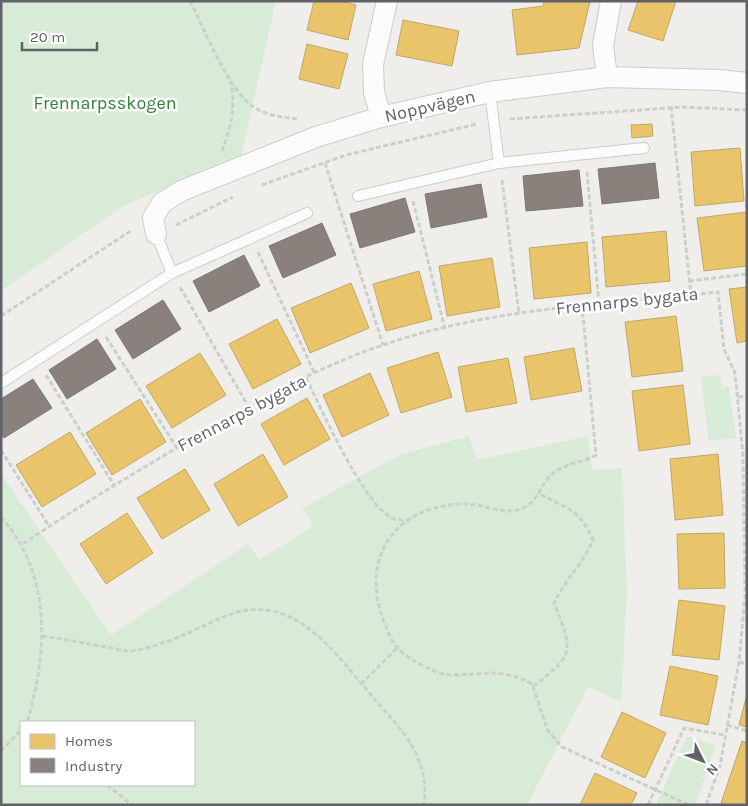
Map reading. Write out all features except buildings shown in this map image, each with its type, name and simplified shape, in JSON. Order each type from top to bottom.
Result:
[{"type":"street","points":[[381,117],[374,92],[373,64],[387,1]]},
{"type":"street","points":[[607,77],[603,45],[612,1]]},
{"type":"street","name":"Noppvägen","points":[[155,226],[162,203],[180,191],[316,137],[381,117],[490,92],[607,77],[747,83]]},
{"type":"lane","points":[[490,92],[500,163]]},
{"type":"lane","points":[[358,196],[500,163],[644,148]]},
{"type":"lane","points":[[1,383],[172,273],[307,213]]},
{"type":"lane","points":[[155,226],[172,273]]},
{"type":"path","points":[[190,1],[231,81],[241,95],[254,107],[269,114],[310,122],[316,137]]},
{"type":"path","points":[[670,79],[671,107],[691,295]]},
{"type":"path","points":[[224,174],[219,160],[232,124],[234,107],[231,81]]},
{"type":"path","points":[[259,186],[325,163],[424,135],[494,120],[671,107],[747,110]]},
{"type":"path","points":[[585,154],[599,303]]},
{"type":"path","points":[[325,163],[383,345]]},
{"type":"path","points":[[500,163],[519,314]]},
{"type":"path","points":[[409,184],[445,329]]},
{"type":"path","points":[[1,316],[72,268],[155,226],[240,193]]},
{"type":"path","points":[[251,238],[315,374]]},
{"type":"path","points":[[172,273],[248,406]]},
{"type":"path","points":[[689,281],[747,274]]},
{"type":"path","name":"Frennarps bygata","points":[[23,544],[63,516],[248,406],[306,378],[383,345],[445,329],[519,314],[599,303],[718,292],[724,349],[735,373],[738,397],[743,455],[746,595],[739,662],[720,766],[706,805]]},
{"type":"path","points":[[582,305],[596,455],[559,469],[545,481],[538,494],[524,508],[513,512],[466,503],[434,508],[410,520],[387,541],[377,560],[376,597],[388,632],[397,648],[433,671],[450,675],[486,672],[520,677],[533,686],[548,731],[562,747],[689,805]]},
{"type":"path","points":[[96,322],[177,448]]},
{"type":"path","points":[[37,360],[114,485]]},
{"type":"path","points":[[306,378],[357,476],[381,509],[394,519],[410,520]]},
{"type":"path","points":[[738,397],[747,396]]},
{"type":"path","points":[[1,450],[49,526]]},
{"type":"path","points":[[533,686],[555,670],[567,656],[568,643],[554,603],[562,586],[573,570],[586,557],[594,540],[584,520],[566,506],[538,494]]},
{"type":"path","points":[[1,517],[23,544],[39,598],[42,636],[34,700],[27,721]]},
{"type":"path","points":[[42,636],[130,651],[189,634],[225,616],[248,610],[261,609],[287,615],[308,626],[408,738],[416,752],[425,782],[424,805]]},
{"type":"path","points":[[361,684],[397,648]]},
{"type":"path","points":[[739,662],[747,664]]},
{"type":"path","points":[[727,726],[747,731]]},
{"type":"path","points":[[648,805],[684,728],[725,735]]},
{"type":"path","points":[[1,752],[20,731]]},
{"type":"path","points":[[108,786],[132,805]]},
{"type":"green space","name":"Frennarpsskogen","points":[[1,1],[276,1],[241,157],[125,205],[1,291]]},
{"type":"green space","points":[[720,375],[722,388],[729,387],[736,438],[709,441],[701,377]]},
{"type":"green space","points":[[469,436],[477,460],[588,436],[592,470],[622,468],[627,592],[621,702],[588,687],[527,805],[1,805],[1,474],[111,635],[248,544],[260,560],[313,526],[303,508],[399,455]]},
{"type":"green space","points":[[687,736],[716,745],[695,805],[656,805]]}]
